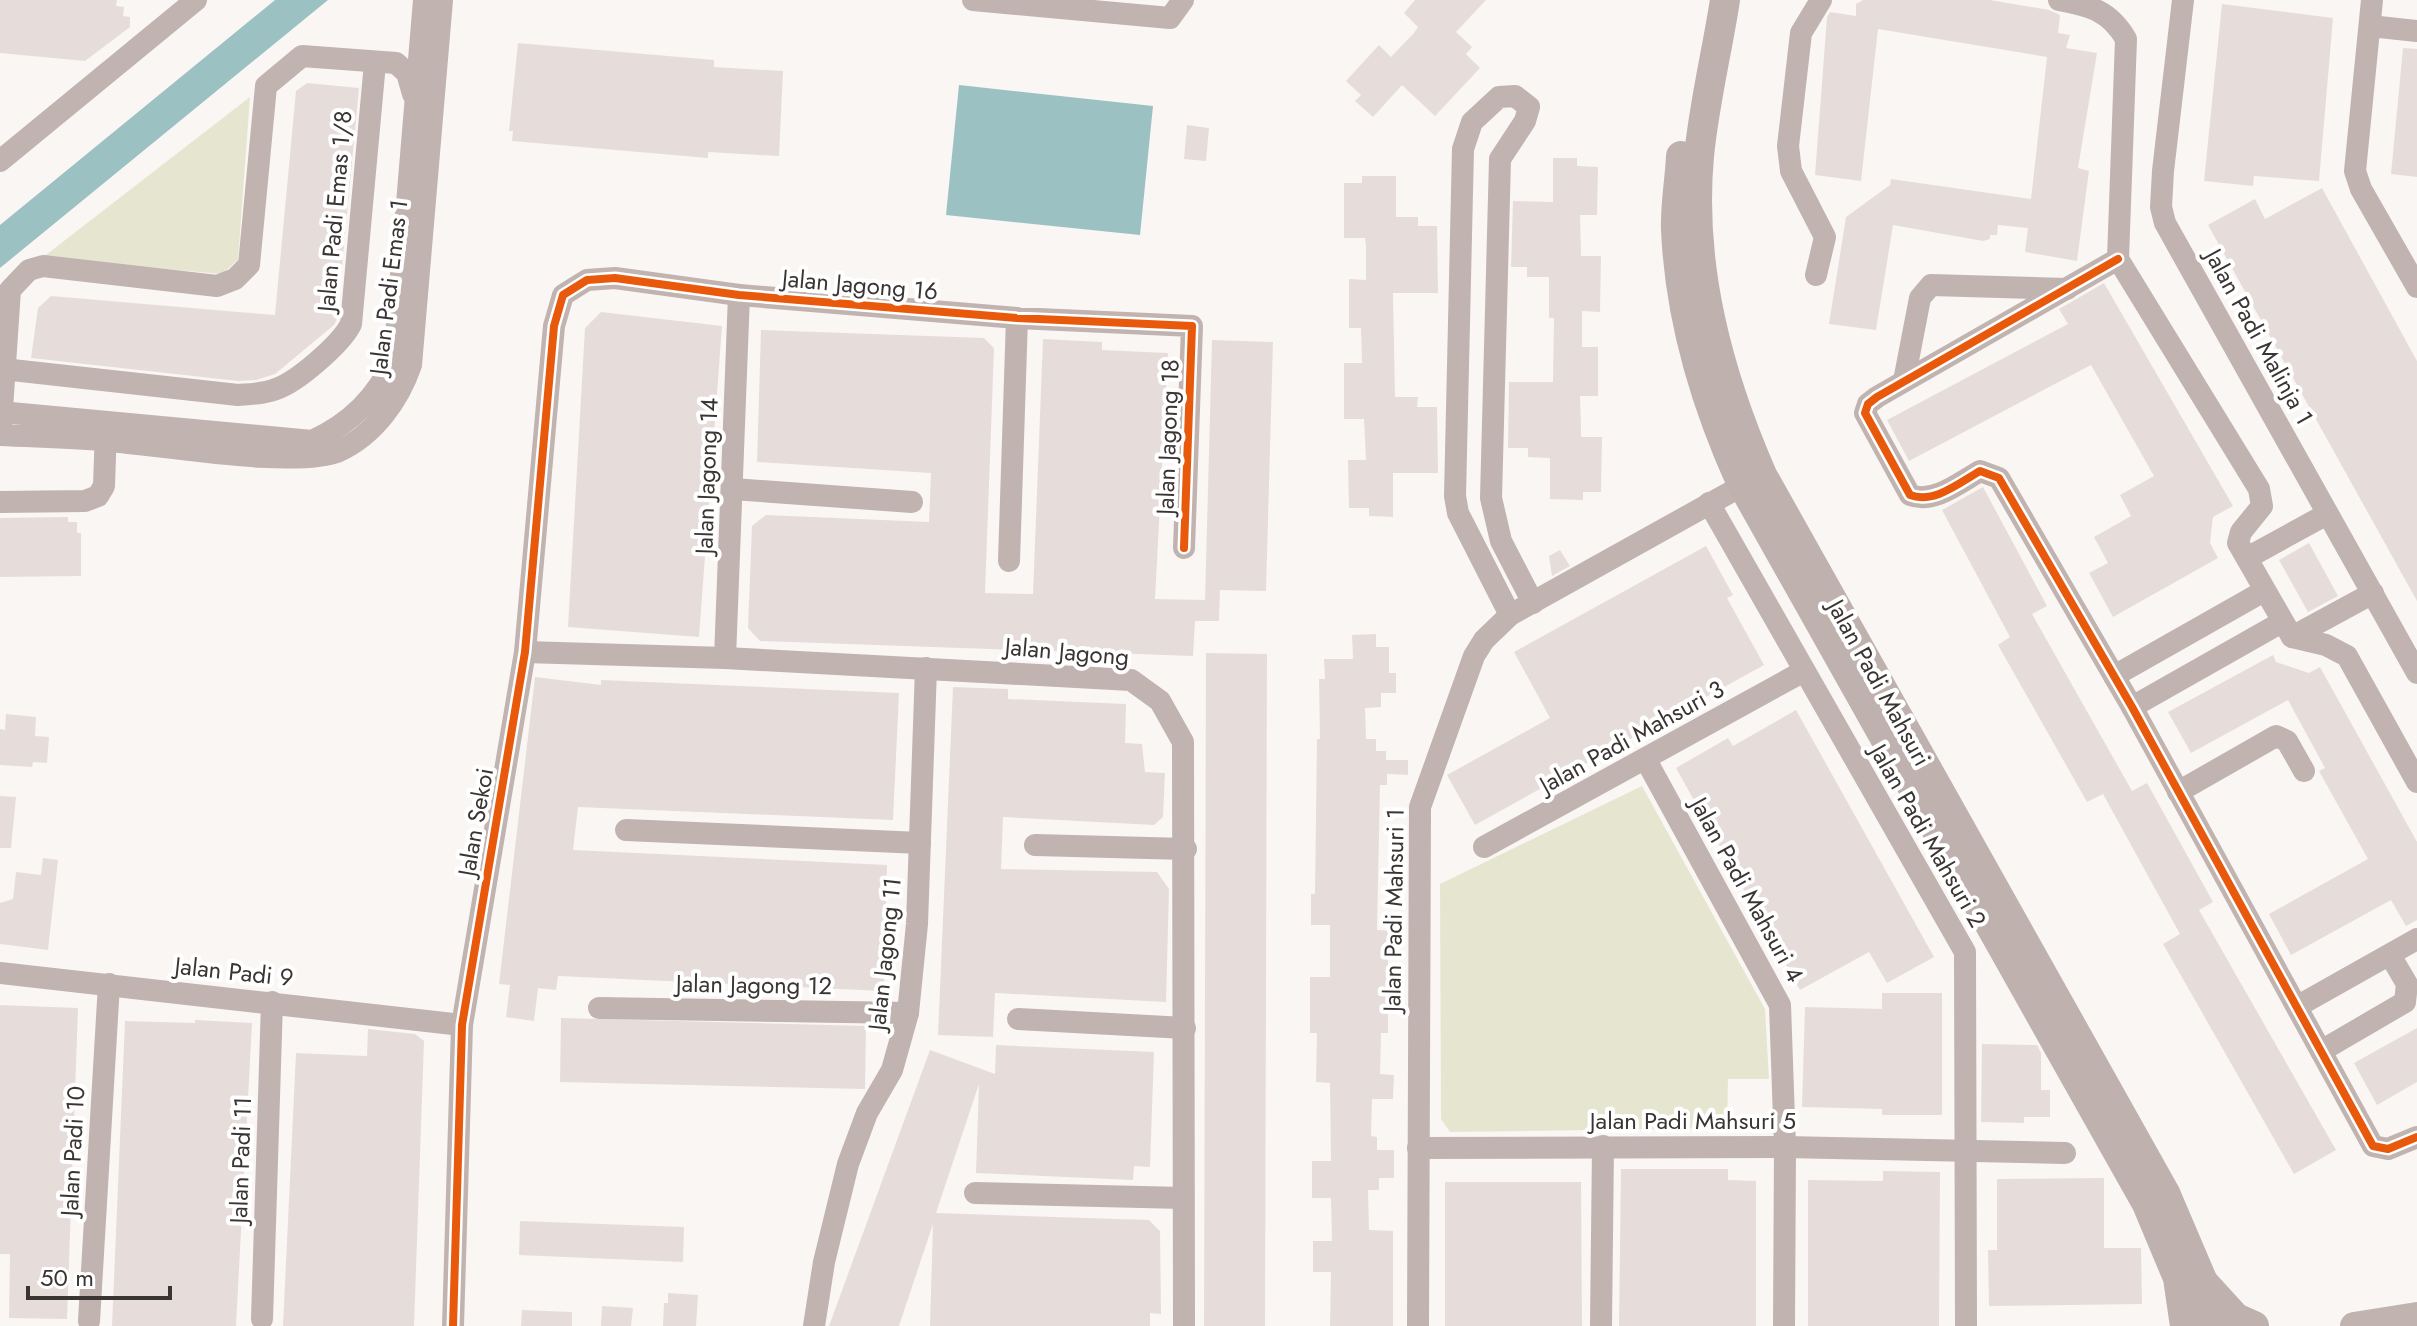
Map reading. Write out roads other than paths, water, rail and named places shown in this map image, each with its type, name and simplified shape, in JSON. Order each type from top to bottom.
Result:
[{"type":"main road","name":"Jalan Padi Mahsuri","points":[[1706,0],[1684,135],[1676,228],[1686,318],[1700,381],[2147,1204],[2178,1278],[2187,1320]]},
{"type":"main road","name":"Jalan Padi Mahsuri","points":[[1725,0],[1699,157],[1700,256],[1707,310],[1752,479],[2165,1193],[2203,1282],[2213,1326]]},
{"type":"main road","points":[[2203,1282],[2236,1318],[2254,1326]]},
{"type":"street","points":[[0,161],[196,0]]},
{"type":"street","name":"Jalan Padi Emas 1","points":[[0,423],[312,441],[332,432],[373,398],[394,359],[424,0]]},
{"type":"street","name":"Jalan Padi Emas 1","points":[[105,431],[307,460],[340,451],[386,413],[402,390],[411,365],[442,0]]},
{"type":"street","points":[[973,0],[1170,18],[1183,0]]},
{"type":"street","points":[[1816,275],[1825,237],[1791,171],[1788,146],[1801,33],[1821,0]]},
{"type":"street","points":[[2059,0],[2094,7],[2109,14],[2126,39],[2118,259],[2259,489],[2262,506],[2241,532],[2238,543],[2287,630],[2347,656],[2417,782]]},
{"type":"street","name":"Jalan Padi Malinja 1","points":[[2183,0],[2163,171],[2161,207],[2165,223],[2417,673]]},
{"type":"street","points":[[2372,0],[2355,171],[2361,189],[2409,254],[2417,287]]},
{"type":"street","points":[[2370,26],[2417,31]]},
{"type":"street","points":[[385,63],[413,48],[422,28]]},
{"type":"street","points":[[0,423],[10,290],[29,270],[43,266],[217,286],[235,279],[249,265],[266,86],[302,56],[385,63],[407,73],[415,107]]},
{"type":"street","name":"Jalan Padi Emas 1/8","points":[[3,369],[238,395],[261,393],[279,388],[344,338],[351,324],[385,63]]},
{"type":"street","points":[[1510,615],[1464,526],[1455,496],[1463,149],[1472,122],[1499,97],[1515,96],[1529,107],[1525,121],[1500,159],[1491,498],[1501,541],[1533,603]]},
{"type":"street","points":[[2118,259],[1988,337],[1904,381],[1868,404],[1865,413],[1910,495],[1922,500],[1933,497],[1980,471],[1999,478],[2132,707],[2373,1146],[2388,1149],[2417,1137]]},
{"type":"street","name":"Jalan Jagong 16","points":[[554,326],[563,295],[587,280],[600,278],[739,295],[1017,318],[1192,326]]},
{"type":"street","points":[[1904,381],[1920,298],[1931,285],[2067,289]]},
{"type":"street","name":"Jalan Jagong 14","points":[[725,658],[739,295]]},
{"type":"street","points":[[1009,561],[1017,318]]},
{"type":"street","name":"Jalan Sekoi","points":[[453,1326],[462,1025],[525,652],[554,326]]},
{"type":"street","name":"Jalan Jagong 18","points":[[1184,548],[1192,326]]},
{"type":"street","points":[[0,502],[85,501],[98,496],[104,486],[105,431]]},
{"type":"street","name":"Jalan Padi Mahsuri 1","points":[[1418,1326],[1420,807],[1474,656],[1490,633],[1510,615],[1752,479]]},
{"type":"street","points":[[733,489],[912,502]]},
{"type":"street","points":[[1455,496],[1491,498]]},
{"type":"street","name":"Jalan Padi Mahsuri 2","points":[[1709,503],[1965,952],[1966,1326]]},
{"type":"street","points":[[2247,558],[2327,514]]},
{"type":"street","points":[[2114,676],[2264,591]]},
{"type":"street","points":[[2132,707],[2287,630],[2373,593]]},
{"type":"street","name":"Jalan Jagong","points":[[525,652],[725,658],[1131,680],[1146,690],[1173,720],[1183,742],[1186,849],[1184,1326]]},
{"type":"street","name":"Jalan Jagong 11","points":[[814,1326],[824,1262],[848,1164],[867,1113],[897,1057],[908,1013],[920,843],[926,668]]},
{"type":"street","name":"Jalan Padi Mahsuri 3","points":[[1484,847],[1804,671]]},
{"type":"street","points":[[2178,792],[2276,736],[2287,741],[2304,771]]},
{"type":"street","name":"Jalan Padi Mahsuri 4","points":[[1646,760],[1780,1005],[1785,1147],[1784,1326]]},
{"type":"street","points":[[626,830],[920,843]]},
{"type":"street","points":[[1035,845],[1186,849]]},
{"type":"street","points":[[2298,1006],[2417,939]]},
{"type":"street","points":[[2321,1051],[2405,1002],[2407,984],[2390,955]]},
{"type":"street","name":"Jalan Padi 9","points":[[0,973],[462,1025]]},
{"type":"street","name":"Jalan Padi 10","points":[[89,1321],[109,984]]},
{"type":"street","name":"Jalan Padi 11","points":[[262,1319],[272,1002]]},
{"type":"street","name":"Jalan Jagong 12","points":[[599,1008],[908,1013]]},
{"type":"street","points":[[1018,1019],[1185,1028]]},
{"type":"street","points":[[1601,1326],[1603,1146]]},
{"type":"street","name":"Jalan Padi Mahsuri 5","points":[[1418,1148],[1785,1147],[2065,1153]]},
{"type":"street","points":[[975,1193],[1183,1198]]},
{"type":"street","points":[[2354,1326],[2417,1316]]},
{"type":"water","points":[[275,0],[328,0],[0,268],[0,225]]},
{"type":"water","points":[[959,85],[1153,106],[1140,235],[946,215]]}]
